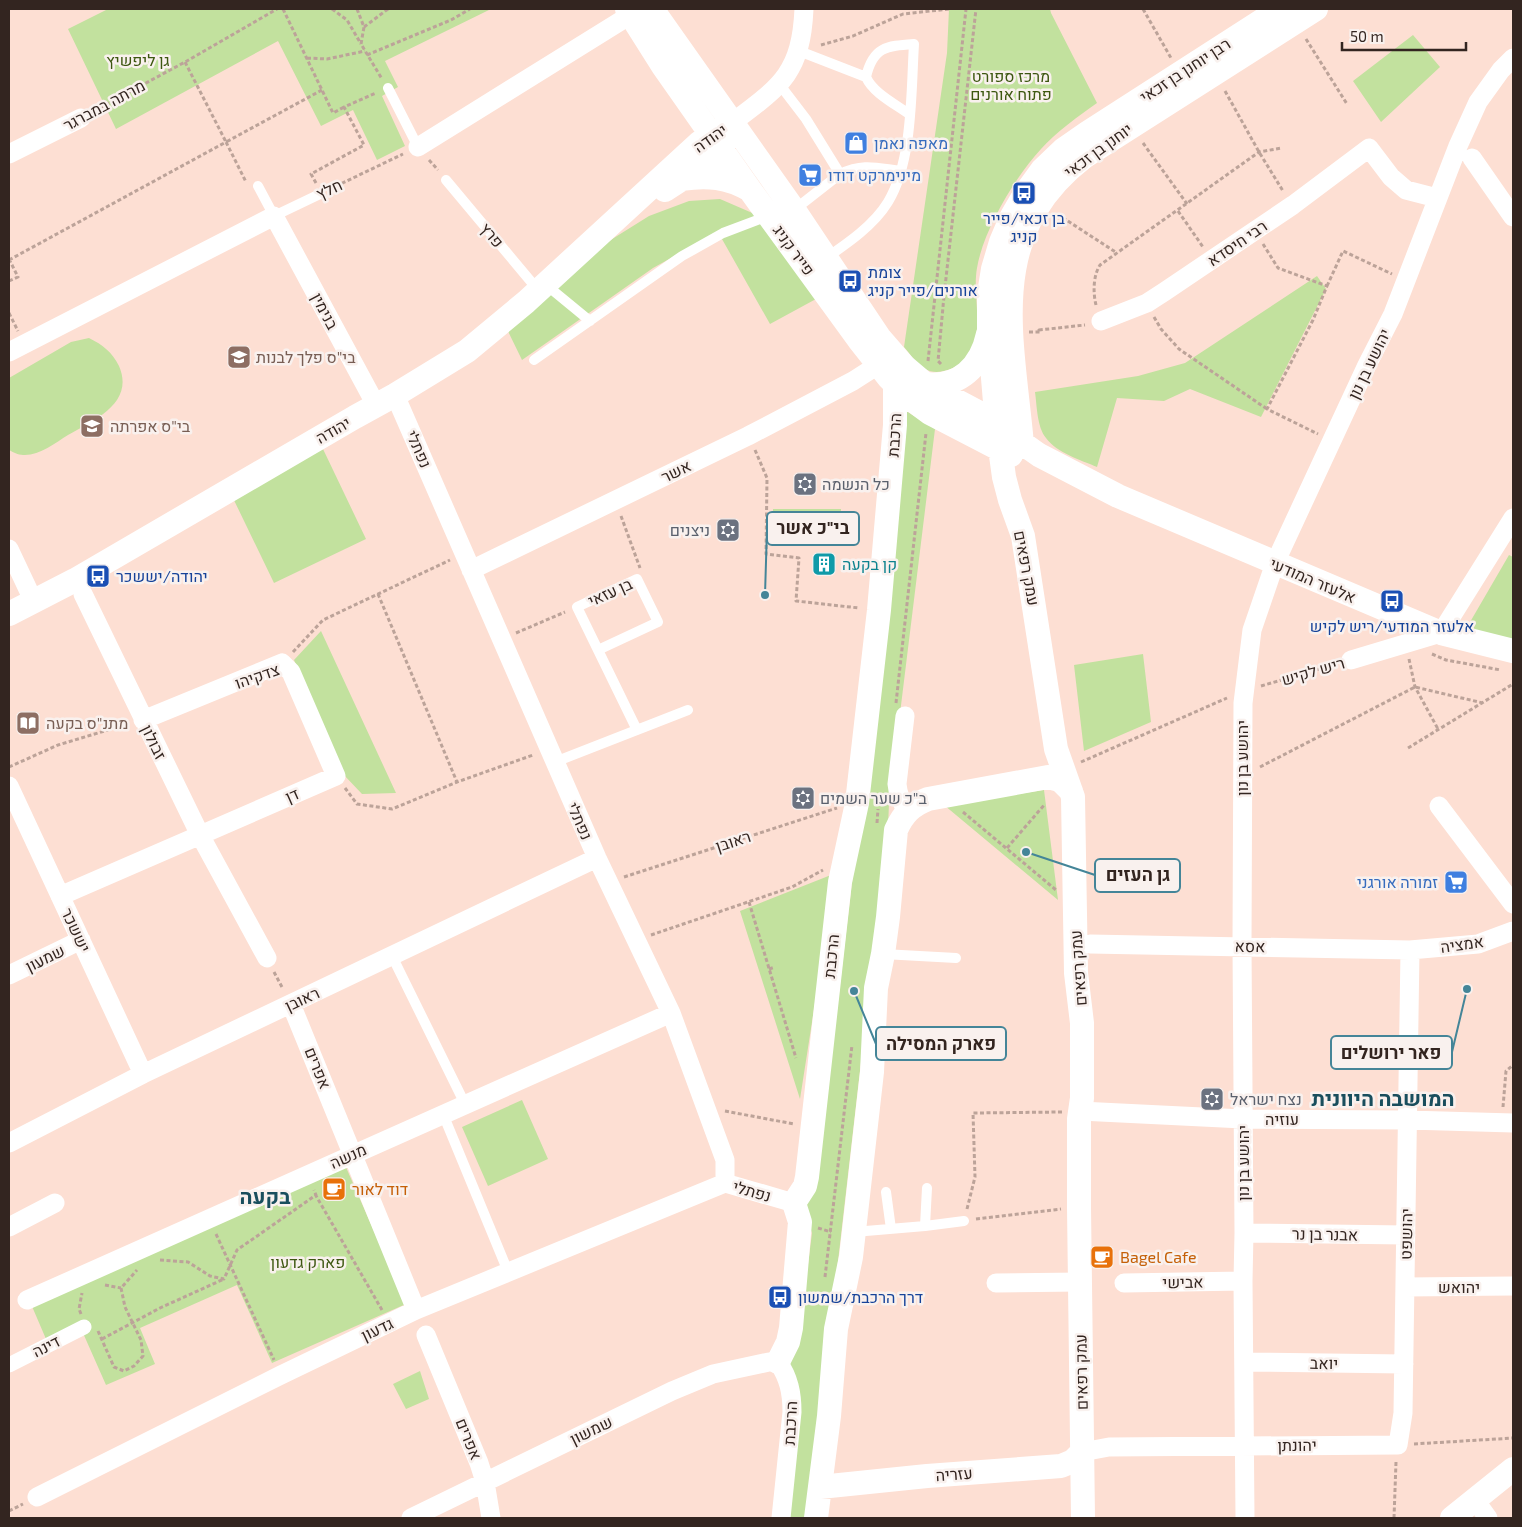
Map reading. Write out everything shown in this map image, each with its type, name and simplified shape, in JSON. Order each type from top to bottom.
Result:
[{"type":"street","points":[[733,122],[780,85],[792,67],[799,51],[803,31],[804,9]]},
{"type":"street","name":"יוחנן בן זכאי","points":[[1012,447],[1000,331],[1010,307],[1016,258],[1022,238],[1040,203],[1056,182],[1070,168],[1130,126],[1215,72],[1288,15],[1316,9]]},
{"type":"street","points":[[418,147],[637,10]]},
{"type":"street","name":"פייר קניג","points":[[637,10],[733,122],[892,354],[904,367],[925,384],[978,412],[997,426]]},
{"type":"street","name":"פייר קניג","points":[[637,10],[663,66],[750,190],[878,365],[895,384],[919,406],[930,413],[1012,447]]},
{"type":"street","name":"רבן יוחנן בן זכאי","points":[[997,426],[1000,331],[989,294],[993,269],[1001,242],[1012,216],[1026,192],[1042,170],[1064,149],[1099,125],[1180,73],[1288,15]]},
{"type":"street","name":"יהושע בן נון","points":[[1245,1518],[1242,776],[1243,703],[1252,630],[1275,564],[1392,314],[1437,198],[1478,102],[1501,70],[1513,58]]},
{"type":"street","name":"מרתה במברגר","points":[[9,154],[81,118]]},
{"type":"street","name":"יהודה","points":[[630,207],[682,180],[733,122]]},
{"type":"street","name":"יהודה","points":[[9,614],[71,582],[467,351],[542,287],[661,177],[716,142]]},
{"type":"street","name":"רבי חיסדא","points":[[1101,321],[1147,303],[1255,231],[1370,148],[1390,177],[1406,190],[1437,198]]},
{"type":"street","points":[[1472,158],[1513,217]]},
{"type":"street","points":[[682,180],[705,176],[717,177],[734,182],[750,190]]},
{"type":"street","name":"חלץ","points":[[9,352],[274,216]]},
{"type":"street","name":"בנימין","points":[[274,216],[385,400]]},
{"type":"street","points":[[925,384],[937,385],[956,381],[976,363],[986,344],[1000,331]]},
{"type":"street","name":"אשר","points":[[471,570],[748,436],[853,381],[878,365]]},
{"type":"street","name":"הרכבת","points":[[781,1518],[792,1412],[790,1385],[778,1362],[788,1342],[791,1328],[797,1212],[807,1177],[840,882],[858,803],[896,425],[895,384]]},
{"type":"street","name":"נפתלי","points":[[385,400],[471,570],[597,858],[671,1013],[725,1160],[726,1183],[797,1212]]},
{"type":"street","name":"עמק רפאים","points":[[997,426],[1012,447],[1006,484],[1023,536],[1056,748],[1067,781],[1076,906],[1076,978],[1082,1023],[1079,1206],[1083,1518]]},
{"type":"street","name":"אלעזר המודעי","points":[[1012,447],[1073,483],[1118,496],[1508,661]]},
{"type":"street","points":[[1441,634],[1513,518]]},
{"type":"street","points":[[9,549],[33,600]]},
{"type":"street","name":"זבולון","points":[[83,594],[200,835]]},
{"type":"street","name":"ריש לקיש","points":[[1351,660],[1441,634]]},
{"type":"street","name":"צדקיהו","points":[[143,720],[282,663],[291,672],[336,776]]},
{"type":"street","points":[[905,716],[897,784],[901,803],[907,811]]},
{"type":"street","name":"דן","points":[[60,896],[336,776]]},
{"type":"street","points":[[816,1518],[830,1406],[836,1329],[849,1270],[872,1072],[876,988],[883,954],[896,830],[900,819],[917,803],[943,796],[1048,777],[1067,781]]},
{"type":"street","name":"יששכר","points":[[9,786],[143,1074]]},
{"type":"street","points":[[1439,806],[1513,904]]},
{"type":"street","points":[[200,835],[267,958]]},
{"type":"street","name":"ראובן","points":[[9,1143],[143,1074],[597,858]]},
{"type":"street","name":"אמציה","points":[[1410,950],[1478,944],[1513,931]]},
{"type":"street","name":"שמעון","points":[[9,975],[81,940]]},
{"type":"street","name":"אסא","points":[[1090,944],[1410,950]]},
{"type":"street","name":"יהושפט","points":[[1398,1444],[1403,1413],[1410,950]]},
{"type":"street","name":"אפרים","points":[[291,1004],[416,1310]]},
{"type":"street","name":"מנשה","points":[[27,1300],[671,1013]]},
{"type":"street","name":"עוזיה","points":[[1080,1112],[1243,1119],[1508,1122]]},
{"type":"street","name":"גדעון","points":[[37,1497],[281,1374],[416,1310],[509,1274],[726,1183]]},
{"type":"street","points":[[9,1228],[55,1203]]},
{"type":"street","name":"אבנר בן נר","points":[[1244,1233],[1406,1235]]},
{"type":"street","name":"אבישי","points":[[1124,1283],[1243,1281]]},
{"type":"street","points":[[996,1283],[1080,1282]]},
{"type":"street","name":"יהואש","points":[[1405,1287],[1513,1286]]},
{"type":"street","name":"דינה","points":[[9,1365],[84,1327]]},
{"type":"street","name":"אפרים","points":[[426,1335],[479,1463],[485,1482],[491,1518]]},
{"type":"street","name":"שמשון","points":[[411,1518],[672,1391],[713,1374],[760,1363],[778,1362]]},
{"type":"street","name":"יואב","points":[[1244,1362],[1404,1364]]},
{"type":"street","name":"יהונתן","points":[[1082,1452],[1109,1446],[1398,1444]]},
{"type":"street","name":"עזריה","points":[[820,1487],[1061,1466],[1073,1461],[1082,1452]]},
{"type":"street","points":[[1452,1518],[1482,1509],[1513,1469]]},
{"type":"lane","points":[[826,258],[845,245],[874,220],[888,202],[901,172],[909,114],[914,44],[890,46],[882,49],[872,60],[866,77]]},
{"type":"lane","points":[[799,51],[866,77],[875,89],[909,114]]},
{"type":"lane","points":[[780,85],[806,119],[840,174]]},
{"type":"lane","points":[[388,88],[418,147]]},
{"type":"lane","points":[[794,210],[840,174],[852,169],[863,166],[901,172]]},
{"type":"lane","name":"פרץ","points":[[446,180],[542,287],[590,321]]},
{"type":"lane","points":[[253,186],[274,216]]},
{"type":"lane","name":"חלץ","points":[[274,216],[320,194]]},
{"type":"lane","points":[[534,360],[682,256],[723,233],[769,216]]},
{"type":"lane","name":"בן עזאי","points":[[598,650],[658,622],[637,579],[577,607],[637,730]]},
{"type":"lane","points":[[555,762],[688,710]]},
{"type":"lane","points":[[883,954],[956,958]]},
{"type":"lane","points":[[392,956],[465,1104]]},
{"type":"lane","points":[[443,1114],[509,1274]]},
{"type":"lane","points":[[925,1226],[927,1188]]},
{"type":"lane","points":[[886,1192],[891,1229]]},
{"type":"lane","points":[[853,1232],[964,1221]]},
{"type":"path","name":"מרתה במברגר","points":[[81,118],[185,62],[277,9]]},
{"type":"path","points":[[283,9],[333,113],[388,88],[348,20],[332,9]]},
{"type":"path","points":[[357,9],[364,27],[362,44]]},
{"type":"path","points":[[364,27],[388,9]]},
{"type":"path","points":[[367,55],[451,20],[470,9]]},
{"type":"path","points":[[799,51],[853,36],[903,14],[949,9]]},
{"type":"path","points":[[925,384],[966,9]]},
{"type":"path","points":[[956,381],[938,361],[975,9]]},
{"type":"path","points":[[1143,9],[1180,73]]},
{"type":"path","points":[[1288,15],[1347,104]]},
{"type":"path","points":[[307,58],[327,59],[365,51]]},
{"type":"path","points":[[185,62],[226,142],[253,186]]},
{"type":"path","points":[[1215,72],[1259,152],[1292,205]]},
{"type":"path","points":[[9,282],[18,277],[9,259],[322,90]]},
{"type":"path","points":[[320,194],[311,174],[364,145],[344,107]]},
{"type":"path","points":[[1130,126],[1187,204]]},
{"type":"path","points":[[418,147],[446,180]]},
{"type":"path","name":"חלץ","points":[[320,194],[418,147]]},
{"type":"path","points":[[1000,331],[1040,332],[1039,330],[1073,328],[1101,321],[1095,298],[1095,276],[1100,265],[1259,152],[1282,148]]},
{"type":"path","points":[[1040,203],[1117,254]]},
{"type":"path","points":[[1178,211],[1212,260]]},
{"type":"path","points":[[1255,231],[1278,268],[1327,286]]},
{"type":"path","points":[[1267,409],[1313,320],[1343,251],[1406,281]]},
{"type":"path","points":[[1147,303],[1161,329],[1179,349],[1267,409],[1332,441]]},
{"type":"path","points":[[748,436],[767,478],[766,554],[799,558],[796,601],[878,610]]},
{"type":"path","points":[[614,501],[640,566],[637,579]]},
{"type":"path","points":[[282,663],[323,620],[432,568]]},
{"type":"path","points":[[378,594],[457,782]]},
{"type":"path","points":[[501,639],[577,607]]},
{"type":"path","points":[[1406,644],[1446,660],[1508,661]]},
{"type":"path","points":[[1406,644],[1415,687],[1438,729]]},
{"type":"path","name":"ריש לקיש","points":[[1067,781],[1244,691],[1351,660]]},
{"type":"path","points":[[1408,748],[1513,684]]},
{"type":"path","points":[[1242,776],[1415,687],[1483,703]]},
{"type":"path","points":[[9,767],[58,745],[143,720]]},
{"type":"path","points":[[336,776],[357,804],[392,808],[518,760]]},
{"type":"path","points":[[943,796],[1076,906]]},
{"type":"path","name":"ראובן","points":[[609,882],[844,805],[858,803]]},
{"type":"path","points":[[1007,848],[1045,804]]},
{"type":"path","points":[[657,933],[792,887],[829,867]]},
{"type":"path","points":[[749,902],[796,1058]]},
{"type":"path","points":[[267,958],[291,1004]]},
{"type":"path","points":[[769,969],[776,967]]},
{"type":"path","points":[[1508,1122],[1506,1072],[1513,1065]]},
{"type":"path","points":[[725,1111],[802,1125]]},
{"type":"path","points":[[1079,1206],[964,1221],[975,1177],[973,1113],[1080,1112]]},
{"type":"path","points":[[313,1190],[320,1186]]},
{"type":"path","points":[[102,1339],[160,1308],[224,1279],[237,1250],[316,1195],[313,1190]]},
{"type":"path","points":[[313,1190],[390,1323]]},
{"type":"path","points":[[797,1212],[836,1234],[853,1232]]},
{"type":"path","points":[[208,1218],[281,1374]]},
{"type":"path","points":[[153,1263],[160,1260],[188,1262],[210,1276],[224,1279]]},
{"type":"path","points":[[84,1327],[97,1329],[114,1367],[124,1372],[134,1366],[143,1356],[141,1340],[125,1307],[121,1288],[138,1269]]},
{"type":"path","points":[[1394,1518],[1398,1444],[1513,1438]]},
{"type":"green space","name":"גן ליפשיץ","points":[[108,9],[491,9],[385,61],[398,87],[382,96],[405,146],[377,160],[353,110],[321,126],[278,41],[116,129],[68,29]]},
{"type":"green space","name":"מרכז ספורט פתוח אורנים","points":[[949,9],[1050,9],[1097,103],[1047,143],[1031,161],[1011,189],[993,221],[980,253],[976,279],[977,324],[974,345],[969,355],[961,363],[949,370],[937,372],[922,367],[904,347],[947,53]]},
{"type":"green space","points":[[1413,35],[1440,67],[1381,122],[1353,81]]},
{"type":"green space","points":[[720,199],[757,215],[816,299],[770,324],[718,232],[653,268],[522,360],[506,327],[577,261],[649,216],[689,201]]},
{"type":"green space","points":[[1317,276],[1326,289],[1261,417],[1190,389],[1164,401],[1117,398],[1097,467],[1056,448],[1043,433],[1038,416],[1035,392],[1138,376],[1185,363]]},
{"type":"green space","points":[[89,338],[107,349],[119,366],[122,379],[121,390],[117,400],[100,416],[41,451],[23,455],[9,450],[9,378],[71,342]]},
{"type":"green space","points":[[903,409],[935,429],[889,803],[888,828],[821,1409],[811,1518],[787,1518],[788,1358],[801,1320],[812,1233],[803,1207],[817,1181],[862,797]]},
{"type":"green space","points":[[323,449],[366,539],[274,583],[231,494]]},
{"type":"green space","points":[[773,509],[841,509],[840,546],[772,545]]},
{"type":"green space","points":[[1509,555],[1513,557],[1513,640],[1466,629]]},
{"type":"green space","points":[[321,631],[396,793],[362,794],[343,774],[294,660]]},
{"type":"green space","points":[[1143,654],[1151,722],[1084,751],[1074,665]]},
{"type":"green space","points":[[1044,790],[1058,900],[944,805]]},
{"type":"green space","points":[[831,875],[822,958],[800,1099],[740,911]]},
{"type":"green space","points":[[522,1100],[548,1159],[488,1186],[462,1127]]},
{"type":"green space","name":"פארק גדעון","points":[[345,1165],[406,1304],[272,1363],[237,1285],[140,1328],[155,1364],[106,1385],[79,1324],[46,1339],[31,1304]]},
{"type":"green space","points":[[420,1371],[429,1399],[406,1409],[393,1384]]},
{"type":"place","name":"מאפה נאמן","points":[[856,143]]},
{"type":"place","name":"מינימרקט דודו","points":[[810,175]]},
{"type":"place","name":"בן זכאי/פייר קניג","points":[[1024,193]]},
{"type":"place","name":"צומת אורנים/פייר קניג","points":[[850,281]]},
{"type":"place","name":"בי\"ס פלך לבנות","points":[[239,357]]},
{"type":"place","name":"בי\"ס אפרתה","points":[[92,426]]},
{"type":"place","name":"כל הנשמה","points":[[805,484]]},
{"type":"place","name":"ניצנים","points":[[728,530]]},
{"type":"place","name":"קן בקעה","points":[[824,564]]},
{"type":"place","name":"יהודה/יששכר","points":[[98,576]]},
{"type":"place","name":"בי\"כ אשר","points":[[765,595]]},
{"type":"place","name":"אלעזר המודעי/ריש לקיש","points":[[1392,601]]},
{"type":"place","name":"מתנ\"ס בקעה","points":[[28,723]]},
{"type":"place","name":"ב\"כ שער השמים","points":[[803,798]]},
{"type":"place","name":"גן העזים","points":[[1026,852]]},
{"type":"place","name":"זמורה אורגני","points":[[1456,882]]},
{"type":"place","name":"פאר ירושלים","points":[[1467,989]]},
{"type":"place","name":"פארק המסילה","points":[[854,991]]},
{"type":"place","name":"נצח ישראל","points":[[1212,1099]]},
{"type":"place","name":"דוד לאור","points":[[334,1189]]},
{"type":"place","name":"Bagel Cafe","points":[[1102,1257]]},
{"type":"place","name":"דרך הרכבת/שמשון","points":[[780,1297]]},
{"type":"district","name":"המושבה היוונית","points":[[1383,1099]]},
{"type":"district","name":"בקעה","points":[[265,1197]]}]
